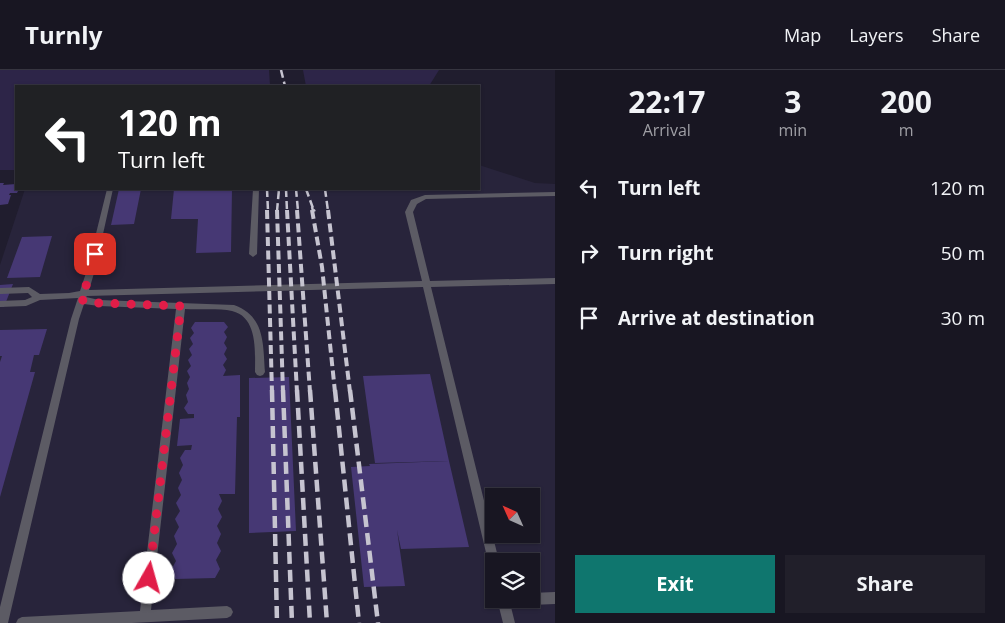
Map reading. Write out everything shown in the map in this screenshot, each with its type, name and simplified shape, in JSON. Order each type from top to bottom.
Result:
[{"type":"lane","points":[[2,623],[75,319],[84,296],[110,190]]},
{"type":"lane","points":[[253,254],[256,190]]},
{"type":"lane","points":[[492,553],[409,212],[414,202],[425,197],[555,194]]},
{"type":"lane","points":[[0,304],[26,303],[39,297],[201,289],[555,280]]},
{"type":"lane","points":[[0,291],[29,290],[39,297]]},
{"type":"lane","points":[[84,296],[99,303],[234,308],[248,316],[255,323],[260,372]]},
{"type":"lane","points":[[145,615],[181,306]]},
{"type":"lane","points":[[540,598],[555,598]]},
{"type":"lane","points":[[505,608],[509,623]]},
{"type":"lane","points":[[22,623],[227,612]]},
{"type":"shaded area","points":[[0,70],[269,70],[270,85],[15,85],[15,170],[0,170]]},
{"type":"shaded area","points":[[303,70],[439,70],[430,85],[306,85]]},
{"type":"shaded area","points":[[480,165],[535,183],[555,184],[555,623],[0,623],[0,265],[25,190],[480,190]]},
{"type":"building","points":[[0,183],[4,183],[3,185],[15,184],[15,190],[18,190],[17,193],[10,193],[8,204],[0,205]]},
{"type":"building","points":[[119,190],[141,190],[134,224],[111,225]]},
{"type":"building","points":[[174,190],[232,190],[231,252],[196,253],[198,219],[171,219]]},
{"type":"building","points":[[52,236],[40,277],[7,278],[22,237]]},
{"type":"building","points":[[13,284],[4,307],[0,307],[0,285]]},
{"type":"building","points":[[195,322],[224,322],[228,327],[224,332],[227,337],[224,343],[227,348],[224,354],[227,359],[223,365],[226,370],[223,376],[240,375],[240,417],[237,417],[235,494],[219,494],[222,501],[218,509],[222,517],[217,526],[221,534],[217,543],[221,551],[216,560],[220,569],[215,578],[175,579],[171,570],[176,561],[172,553],[177,544],[174,536],[179,527],[175,519],[180,511],[176,503],[181,495],[178,488],[182,480],[179,473],[183,465],[180,458],[185,450],[191,450],[192,445],[177,446],[180,419],[194,418],[194,414],[188,414],[184,408],[188,402],[186,395],[189,389],[187,383],[190,377],[187,371],[191,366],[188,360],[192,355],[189,349],[193,344],[190,338],[194,333],[191,328]]},
{"type":"building","points":[[47,329],[39,355],[34,355],[30,372],[35,372],[0,497],[0,362],[2,356],[0,356],[0,330]]},
{"type":"building","points":[[430,374],[449,461],[375,463],[363,376]]},
{"type":"building","points":[[289,377],[296,531],[249,533],[249,378]]},
{"type":"building","points":[[449,461],[469,547],[401,549],[397,530],[405,586],[364,587],[351,467],[370,466],[369,464]]},
{"type":"railway","points":[[281,70],[285,85]]},
{"type":"railway","points":[[267,190],[268,211]]},
{"type":"railway","points":[[277,211],[279,190]]},
{"type":"railway","points":[[286,190],[287,211]]},
{"type":"railway","points":[[296,190],[298,211]]},
{"type":"railway","points":[[306,190],[314,211]]},
{"type":"railway","points":[[325,190],[328,211]]},
{"type":"railway","points":[[312,207],[313,211]]},
{"type":"railway","points":[[267,210],[272,392]]},
{"type":"railway","points":[[287,210],[297,392]]},
{"type":"railway","points":[[297,210],[310,392]]},
{"type":"railway","points":[[312,210],[322,267],[335,392]]},
{"type":"railway","points":[[328,210],[350,392]]},
{"type":"railway","points":[[277,211],[283,392]]},
{"type":"railway","points":[[272,390],[277,623]]},
{"type":"railway","points":[[283,390],[292,623]]},
{"type":"railway","points":[[297,390],[310,623]]},
{"type":"railway","points":[[310,390],[327,623]]},
{"type":"railway","points":[[335,390],[359,623]]},
{"type":"railway","points":[[350,390],[378,623]]},
{"type":"route","points":[[95,254],[82,300],[99,303],[181,306],[149,578]]}]
